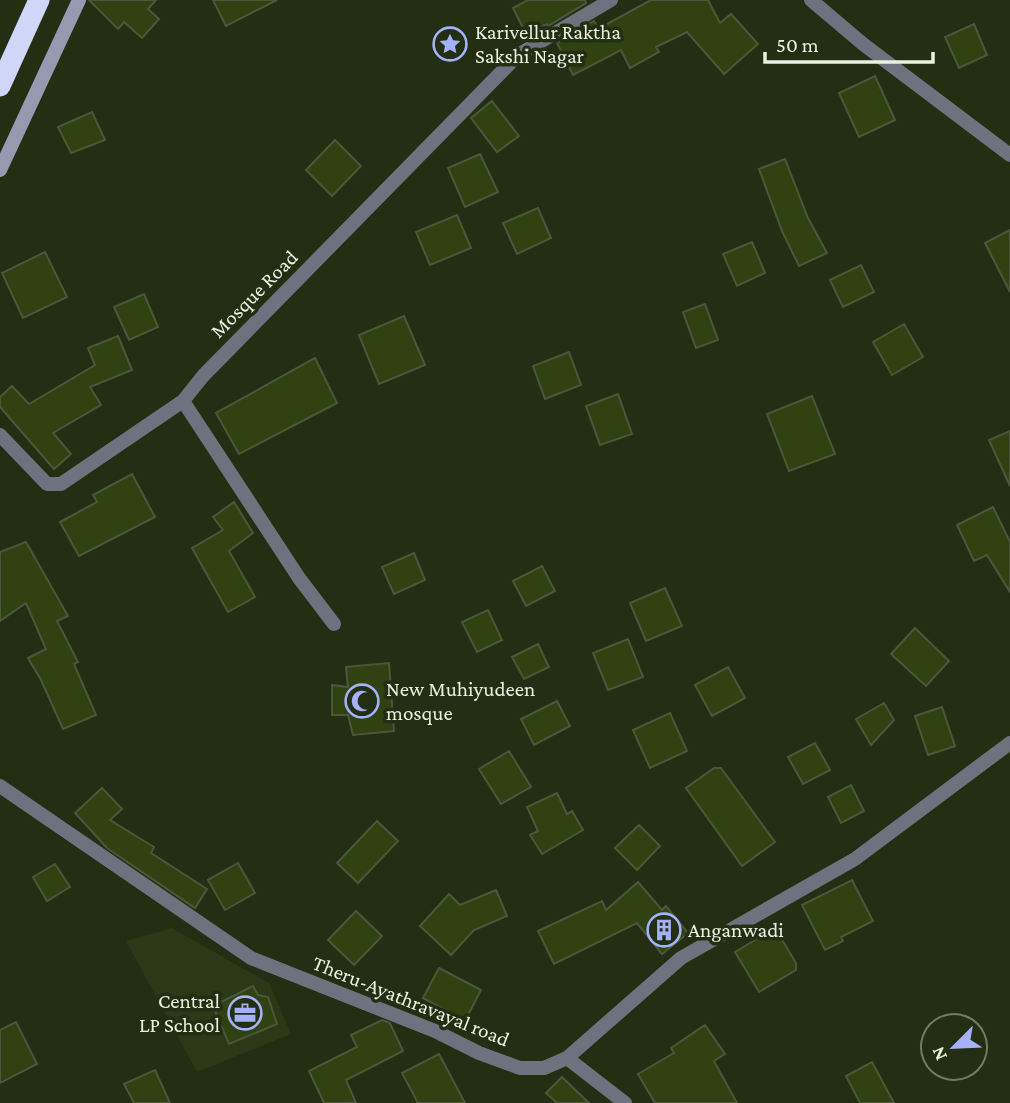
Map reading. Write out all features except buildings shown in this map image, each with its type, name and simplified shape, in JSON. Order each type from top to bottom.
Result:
[{"type":"highway","points":[[0,86],[39,0]]},
{"type":"street","points":[[0,170],[79,0]]},
{"type":"street","name":"Mosque Road","points":[[0,435],[47,484],[61,484],[183,401],[212,367],[518,55],[611,0]]},
{"type":"street","points":[[811,0],[863,44],[1010,155]]},
{"type":"street","points":[[183,401],[299,578],[334,624]]},
{"type":"street","name":"Theru-Ayathravayal road","points":[[0,786],[251,958],[520,1068],[544,1068],[568,1058],[681,958],[855,859],[1010,743]]},
{"type":"street","points":[[568,1058],[625,1103]]},
{"type":"shaded area","points":[[172,928],[269,983],[291,1034],[197,1072],[126,941]]},
{"type":"place","name":"Karivellur Raktha Sakshi Nagar","points":[[450,44]]},
{"type":"place","name":"New Muhiyudeen mosque","points":[[362,701]]},
{"type":"place","name":"Anganwadi","points":[[664,930]]},
{"type":"place","name":"Central LP School","points":[[245,1013]]}]
